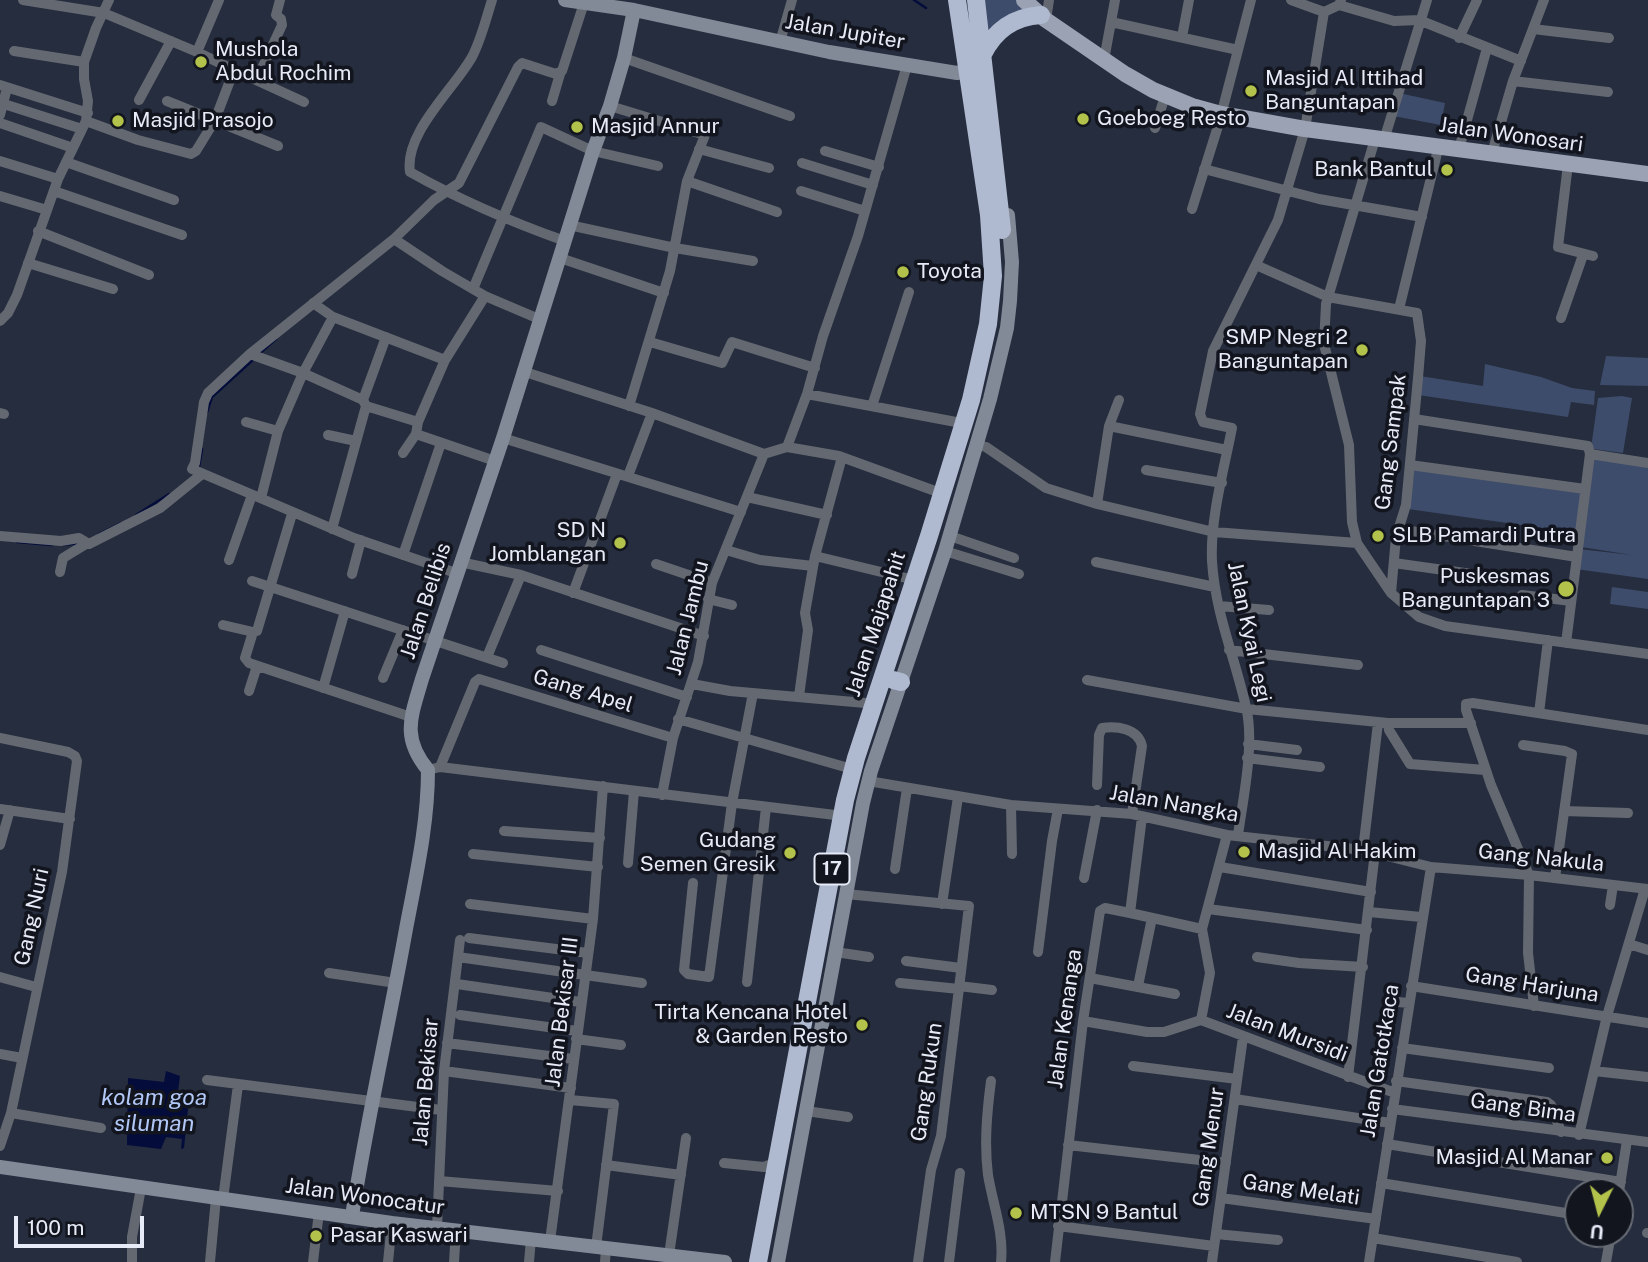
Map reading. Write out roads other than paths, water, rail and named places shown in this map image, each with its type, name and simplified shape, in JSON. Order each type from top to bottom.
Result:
[{"type":"highway","name":"Jalan Majapahit","points":[[957,0],[968,71],[983,126]]},
{"type":"highway","name":"Jalan Majapahit","points":[[758,1262],[790,1126],[799,1104],[820,1018],[856,802],[864,769],[897,681],[941,540],[988,324],[992,297],[992,260],[983,126],[983,54],[976,0]]},
{"type":"highway","points":[[983,54],[989,43],[1006,25],[1023,17],[1045,12]]},
{"type":"highway","name":"Jalan Majapahit","points":[[799,1104],[845,800],[856,758],[941,540]]},
{"type":"highway","name":"Jalan Majapahit","points":[[769,1262],[790,1126]]},
{"type":"main road","name":"Jalan Wonosari","points":[[1024,0],[1045,12],[1104,60],[1165,96],[1221,114],[1305,129],[1648,174]]},
{"type":"street","points":[[23,0],[78,4],[104,13],[197,52],[304,102]]},
{"type":"street","points":[[0,321],[8,313],[58,179],[86,121],[84,62],[93,34],[109,0]]},
{"type":"street","points":[[197,52],[219,0]]},
{"type":"street","points":[[257,79],[282,25],[281,19],[276,15],[280,0]]},
{"type":"street","points":[[492,0],[474,54],[461,76],[436,106],[419,135],[409,163],[410,172],[504,219],[565,241]]},
{"type":"street","name":"Jalan Jupiter","points":[[565,0],[635,5],[780,42],[957,73],[968,71]]},
{"type":"street","points":[[780,42],[792,0]]},
{"type":"street","points":[[1104,60],[1115,0]]},
{"type":"street","points":[[1182,37],[1189,0]]},
{"type":"street","points":[[1192,209],[1251,0]]},
{"type":"street","points":[[1291,0],[1324,12]]},
{"type":"street","points":[[1427,0],[1355,206],[1328,297],[1323,329],[1324,344],[1349,445],[1352,522],[1357,543],[1391,593],[1411,611],[1432,623],[1648,654]]},
{"type":"street","points":[[1459,38],[1477,0]]},
{"type":"street","points":[[1492,153],[1513,82],[1544,0]]},
{"type":"street","points":[[1439,145],[1399,309],[1328,297],[1256,265],[1274,229],[1305,129],[1324,12],[1340,2],[1394,21],[1419,20],[1521,61]]},
{"type":"street","points":[[552,102],[584,3]]},
{"type":"street","name":"Jalan Belibis","points":[[434,769],[411,744],[411,717],[503,438],[593,150],[610,106],[635,5]]},
{"type":"street","points":[[1111,22],[1238,50]]},
{"type":"street","points":[[1533,29],[1609,38]]},
{"type":"street","points":[[139,100],[171,41]]},
{"type":"street","points":[[1459,149],[1487,48]]},
{"type":"street","points":[[14,51],[84,62]]},
{"type":"street","points":[[624,58],[790,116]]},
{"type":"street","points":[[560,74],[522,63],[459,183],[434,200],[394,239],[250,354],[205,397],[192,469],[292,513],[403,555],[458,568],[521,575],[704,636]]},
{"type":"street","points":[[787,447],[807,394],[879,167],[907,65]]},
{"type":"street","points":[[0,115],[4,104],[4,87],[86,121],[185,154],[196,151],[215,120],[234,70]]},
{"type":"street","points":[[1513,82],[1608,92]]},
{"type":"street","points":[[1155,128],[1165,96]]},
{"type":"street","points":[[166,101],[278,146]]},
{"type":"street","points":[[4,104],[86,121]]},
{"type":"street","points":[[610,106],[705,135],[687,181],[664,293],[629,406]]},
{"type":"street","points":[[0,123],[73,148]]},
{"type":"street","points":[[752,1262],[845,767],[936,491],[956,422],[981,315],[985,271],[975,161],[983,126]]},
{"type":"street","points":[[941,540],[978,444],[1007,328],[1012,280],[1012,247],[998,140],[983,126]]},
{"type":"street","points":[[473,289],[541,127],[593,150],[658,166]]},
{"type":"street","points":[[699,149],[769,168]]},
{"type":"street","points":[[825,150],[879,167]]},
{"type":"street","points":[[0,161],[58,179]]},
{"type":"street","points":[[66,162],[174,200]]},
{"type":"street","points":[[802,163],[873,185]]},
{"type":"street","points":[[1561,318],[1588,255],[1558,247],[1568,164]]},
{"type":"street","points":[[1204,169],[1355,206],[1422,217]]},
{"type":"street","points":[[687,181],[777,212]]},
{"type":"street","points":[[54,191],[182,235]]},
{"type":"street","points":[[801,191],[865,211]]},
{"type":"street","points":[[0,196],[47,210]]},
{"type":"street","points":[[569,225],[675,248],[753,261]]},
{"type":"street","points":[[37,232],[149,275]]},
{"type":"street","points":[[394,239],[485,296],[539,319]]},
{"type":"street","points":[[560,258],[664,293]]},
{"type":"street","points":[[28,263],[113,289]]},
{"type":"street","name":"Jalan Kyai Legi","points":[[1238,835],[1248,744],[1247,709],[1229,650],[1212,560],[1214,532],[1232,428],[1203,422],[1200,414],[1211,355],[1256,265]]},
{"type":"street","points":[[872,406],[909,292]]},
{"type":"street","points":[[403,453],[416,434],[418,422],[445,359],[485,296]]},
{"type":"street","points":[[313,303],[333,317],[445,359]]},
{"type":"street","name":"Gang Sampak","points":[[1391,593],[1398,529],[1404,513],[1410,465],[1421,341],[1419,318],[1415,311],[1399,309]]},
{"type":"street","points":[[229,560],[257,497],[278,431],[303,373],[333,317]]},
{"type":"street","points":[[332,528],[365,403],[386,337]]},
{"type":"street","points":[[650,342],[722,363],[732,342],[815,368]]},
{"type":"street","points":[[250,354],[303,373],[365,403],[418,422]]},
{"type":"street","points":[[522,371],[652,413],[764,454],[787,447],[842,457],[936,491]]},
{"type":"street","points":[[807,394],[956,422]]},
{"type":"street","points":[[1097,504],[1109,426],[1119,400]]},
{"type":"street","points":[[573,593],[652,413]]},
{"type":"street","points":[[1415,419],[1588,446],[1590,454],[1566,643]]},
{"type":"street","points":[[246,422],[278,431]]},
{"type":"street","points":[[1109,426],[1227,450]]},
{"type":"street","points":[[416,434],[495,461]]},
{"type":"street","points":[[328,435],[356,441]]},
{"type":"street","points":[[503,438],[741,512]]},
{"type":"street","points":[[403,555],[441,443]]},
{"type":"street","points":[[978,444],[1046,488],[1097,504],[1214,532],[1357,543]]},
{"type":"street","name":"Jalan Jambu","points":[[662,795],[678,719],[692,684],[704,636],[712,583],[764,454]]},
{"type":"street","points":[[1590,454],[1648,463]]},
{"type":"street","points":[[799,696],[808,631],[805,612],[814,561],[842,457]]},
{"type":"street","points":[[1410,465],[1585,489]]},
{"type":"street","points":[[1146,470],[1222,483]]},
{"type":"street","points":[[60,572],[63,558],[85,543],[160,508],[199,473]]},
{"type":"street","points":[[747,497],[827,515]]},
{"type":"street","points":[[292,513],[258,629],[253,632],[246,658],[257,666],[411,717]]},
{"type":"street","points":[[1398,529],[1577,557]]},
{"type":"street","points":[[0,536],[61,541],[79,538],[85,543]]},
{"type":"street","points":[[352,574],[361,540]]},
{"type":"street","points":[[941,540],[1014,558]]},
{"type":"street","points":[[941,540],[1019,574]]},
{"type":"street","points":[[726,550],[760,560],[814,561],[906,578]]},
{"type":"street","points":[[1096,562],[1215,587]]},
{"type":"street","points":[[1394,563],[1472,575]]},
{"type":"street","points":[[656,564],[712,583]]},
{"type":"street","points":[[487,657],[521,575]]},
{"type":"street","points":[[252,581],[503,663]]},
{"type":"street","points":[[1522,596],[1571,601]]},
{"type":"street","points":[[708,598],[732,605]]},
{"type":"street","points":[[1219,606],[1269,610]]},
{"type":"street","points":[[323,688],[345,611]]},
{"type":"street","points":[[223,625],[253,632]]},
{"type":"street","points":[[383,678],[403,630]]},
{"type":"street","points":[[1539,713],[1548,640]]},
{"type":"street","points":[[541,650],[687,697]]},
{"type":"street","points":[[1229,650],[1358,665]]},
{"type":"street","points":[[249,691],[257,666]]},
{"type":"street","name":"Gang Apel","points":[[434,769],[475,682],[483,679],[673,738]]},
{"type":"street","points":[[1087,680],[1247,709],[1383,723],[1471,723]]},
{"type":"street","points":[[820,1018],[869,781],[897,681]]},
{"type":"street","points":[[692,684],[753,693],[865,703]]},
{"type":"street","points":[[694,883],[684,970],[688,974],[709,977],[732,803],[753,693]]},
{"type":"street","points":[[1534,1006],[1528,953],[1529,875],[1485,770],[1466,707],[1469,703],[1648,730]]},
{"type":"street","points":[[678,719],[845,767]]},
{"type":"street","points":[[1383,723],[1410,764],[1485,770]]},
{"type":"street","points":[[1363,850],[1383,723]]},
{"type":"street","points":[[1097,785],[1099,735],[1102,728],[1119,727],[1135,733],[1141,739],[1142,746],[1130,913],[1202,929]]},
{"type":"street","name":"Gang Nuri","points":[[0,738],[68,751],[77,761],[62,872],[11,1113],[0,1146]]},
{"type":"street","points":[[1248,744],[1297,750]]},
{"type":"street","points":[[1522,745],[1572,754],[1555,878]]},
{"type":"street","points":[[1247,758],[1320,767]]},
{"type":"street","points":[[352,1216],[434,769],[603,786],[835,815]]},
{"type":"street","name":"Jalan Nangka","points":[[869,781],[1011,804],[1137,815],[1227,835],[1375,852],[1431,867]]},
{"type":"street","name":"Jalan Bekisar III","points":[[550,1241],[570,1100],[580,1002],[589,954],[603,786]]},
{"type":"street","points":[[895,869],[907,788]]},
{"type":"street","points":[[628,863],[634,790]]},
{"type":"street","points":[[846,894],[942,904],[958,797]]},
{"type":"street","points":[[1011,804],[1012,854]]},
{"type":"street","points":[[747,982],[766,807]]},
{"type":"street","points":[[1038,952],[1058,808]]},
{"type":"street","points":[[0,845],[5,809],[70,819]]},
{"type":"street","points":[[1084,878],[1097,810]]},
{"type":"street","points":[[1564,811],[1628,813]]},
{"type":"street","points":[[504,831],[600,838]]},
{"type":"street","points":[[1201,1020],[1210,973],[1202,929],[1227,835]]},
{"type":"street","points":[[1348,1077],[1375,852]]},
{"type":"street","points":[[473,854],[598,867]]},
{"type":"street","points":[[1220,867],[1371,892]]},
{"type":"street","name":"Gang Nakula","points":[[1431,867],[1647,889]]},
{"type":"street","name":"Jalan Gatotkaca","points":[[1369,1262],[1431,867]]},
{"type":"street","points":[[1610,905],[1613,885]]},
{"type":"street","points":[[1579,1135],[1607,1016],[1647,889]]},
{"type":"street","points":[[470,904],[593,919]]},
{"type":"street","name":"Gang Rukun","points":[[918,1262],[931,1170],[940,1136],[969,906],[942,904]]},
{"type":"street","name":"Jalan Kenanga","points":[[1055,1262],[1083,1021],[1100,911],[1105,908],[1130,913]]},
{"type":"street","points":[[1208,909],[1367,930]]},
{"type":"street","points":[[1368,912],[1422,917]]},
{"type":"street","points":[[1138,986],[1152,918]]},
{"type":"street","name":"Jalan Bekisar","points":[[437,1228],[443,1072],[458,957],[465,939],[589,954]]},
{"type":"street","points":[[1629,944],[1648,950]]},
{"type":"street","points":[[835,952],[869,957]]},
{"type":"street","points":[[458,957],[642,983]]},
{"type":"street","points":[[1257,957],[1363,967]]},
{"type":"street","points":[[906,961],[961,968]]},
{"type":"street","points":[[329,973],[396,983]]},
{"type":"street","points":[[0,977],[36,987]]},
{"type":"street","points":[[1090,978],[1175,994]]},
{"type":"street","points":[[900,982],[992,990]]},
{"type":"street","points":[[457,985],[580,1002]]},
{"type":"street","name":"Gang Harjuna","points":[[1411,986],[1648,1023]]},
{"type":"street","points":[[1388,1001],[1408,1003]]},
{"type":"street","points":[[460,1015],[621,1045]]},
{"type":"street","name":"Jalan Mursidi","points":[[1083,1021],[1147,1032],[1164,1032],[1201,1020],[1395,1093]]},
{"type":"street","name":"Gang Menur","points":[[1212,1262],[1243,1037]]},
{"type":"street","points":[[447,1043],[573,1059]]},
{"type":"street","points":[[1402,1048],[1549,1068]]},
{"type":"street","points":[[0,1054],[22,1058]]},
{"type":"street","points":[[1133,1066],[1237,1079]]},
{"type":"street","points":[[1594,1071],[1648,1077]]},
{"type":"street","points":[[443,1072],[571,1088]]},
{"type":"street","points":[[207,1080],[441,1110]]},
{"type":"street","points":[[991,1081],[986,1150],[1003,1246],[1000,1262]]},
{"type":"street","points":[[1396,1081],[1547,1102],[1551,1105],[1560,1132]]},
{"type":"street","points":[[210,1262],[238,1084]]},
{"type":"street","points":[[1235,1099],[1390,1123]]},
{"type":"street","points":[[570,1100],[614,1104],[606,1166],[602,1252]]},
{"type":"street","points":[[778,1262],[799,1104],[848,1117]]},
{"type":"street","name":"Gang Bima","points":[[1392,1109],[1648,1142]]},
{"type":"street","points":[[11,1113],[101,1128]]},
{"type":"street","points":[[675,1258],[686,1138]]},
{"type":"street","points":[[1622,1178],[1628,1140]]},
{"type":"street","points":[[1387,1144],[1571,1178]]},
{"type":"street","points":[[1068,1145],[1226,1163]]},
{"type":"street","points":[[724,1163],[764,1167],[769,1164]]},
{"type":"street","points":[[606,1166],[681,1175]]},
{"type":"street","name":"Jalan Wonocatur","points":[[0,1167],[393,1223],[550,1241],[602,1252],[725,1262]]},
{"type":"street","points":[[949,1262],[960,1173]]},
{"type":"street","points":[[439,1181],[558,1191]]},
{"type":"street","points":[[1381,1183],[1564,1213]]},
{"type":"street","points":[[132,1262],[132,1237],[141,1188]]},
{"type":"street","name":"Gang Melati","points":[[1221,1198],[1376,1219]]},
{"type":"street","points":[[313,1262],[318,1212]]},
{"type":"street","points":[[388,1262],[393,1223]]},
{"type":"street","points":[[1058,1226],[1214,1246]]},
{"type":"street","points":[[454,1262],[457,1230]]},
{"type":"street","points":[[1216,1234],[1278,1240]]},
{"type":"street","points":[[1373,1238],[1517,1262]]},
{"type":"street","points":[[529,1262],[531,1239]]},
{"type":"water","name":"kolam goa siluman","points":[[166,1071],[180,1076],[177,1098],[189,1099],[184,1148],[181,1149],[182,1139],[166,1137],[161,1149],[127,1145],[128,1078],[164,1082]]},
{"type":"waterway","points":[[914,0],[926,8]]},
{"type":"waterway","points":[[260,353],[276,339]]},
{"type":"waterway","points":[[207,412],[212,397],[255,358]]},
{"type":"waterway","points":[[199,467],[202,449]]},
{"type":"waterway","points":[[136,515],[169,494]]},
{"type":"waterway","points":[[99,534],[121,523]]},
{"type":"waterway","points":[[17,542],[52,545]]},
{"type":"waterway","points":[[63,545],[80,543]]},
{"type":"place","name":"Mushola Abdul Rochim","points":[[201,62]]},
{"type":"place","name":"Masjid Al Ittihad Banguntapan","points":[[1251,91]]},
{"type":"place","name":"Goeboeg Resto","points":[[1083,119]]},
{"type":"place","name":"Masjid Prasojo","points":[[118,121]]},
{"type":"place","name":"Masjid Annur","points":[[577,127]]},
{"type":"place","name":"Bank Bantul","points":[[1447,170]]},
{"type":"place","name":"Toyota","points":[[903,272]]},
{"type":"place","name":"SMP Negri 2 Banguntapan","points":[[1362,350]]},
{"type":"place","name":"SLB Pamardi Putra","points":[[1378,536]]},
{"type":"place","name":"SD N Jomblangan","points":[[620,543]]},
{"type":"place","name":"Puskesmas Banguntapan 3","points":[[1566,589]]},
{"type":"place","name":"Masjid Al Hakim","points":[[1244,852]]},
{"type":"place","name":"Gudang Semen Gresik","points":[[790,853]]},
{"type":"place","name":"Tirta Kencana Hotel & Garden Resto","points":[[862,1025]]},
{"type":"place","name":"Masjid Al Manar","points":[[1607,1158]]},
{"type":"place","name":"MTSN 9 Bantul","points":[[1016,1213]]},
{"type":"place","name":"Pasar Kaswari","points":[[316,1236]]}]
